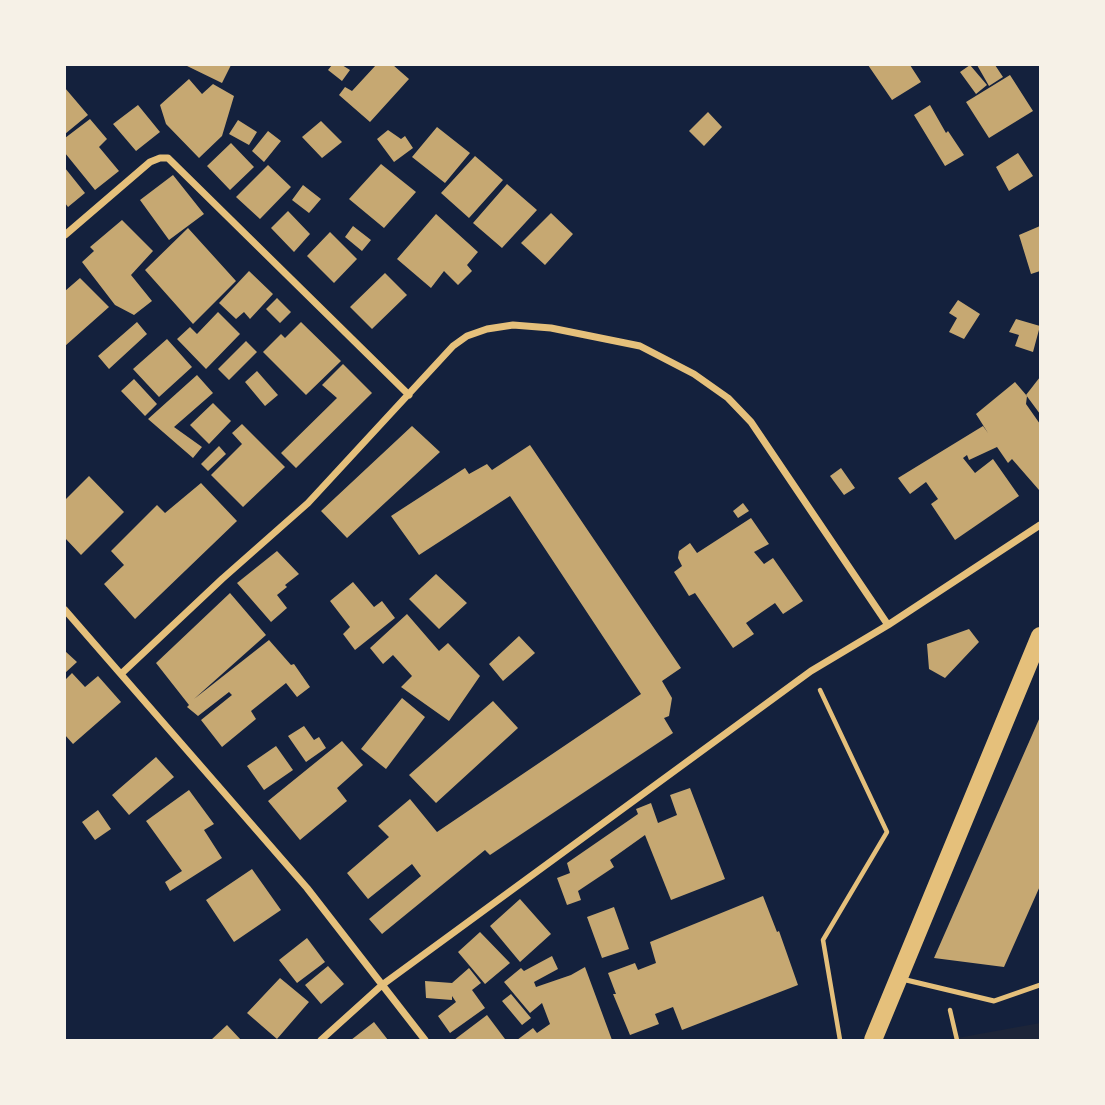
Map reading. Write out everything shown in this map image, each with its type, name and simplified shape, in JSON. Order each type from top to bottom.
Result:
[{"type":"main road","points":[[872,1039],[1029,671],[1040,636]]},
{"type":"street","points":[[65,235],[150,162],[168,158],[410,395]]},
{"type":"street","points":[[121,674],[308,503],[453,346],[467,336],[487,329],[513,325],[551,328],[640,346],[694,374],[728,398],[751,422],[888,625]]},
{"type":"street","points":[[321,1040],[382,985],[811,671],[888,625],[1040,525]]},
{"type":"street","points":[[65,610],[307,888],[425,1040]]},
{"type":"lane","points":[[897,978],[994,1001],[1040,985]]},
{"type":"path","points":[[811,671],[887,832],[823,940],[840,1040]]},
{"type":"path","points":[[945,989],[957,1040]]},
{"type":"shaded area","points":[[1040,1023],[1040,1040],[946,1040]]},
{"type":"building","points":[[185,65],[231,65],[222,83]]},
{"type":"building","points":[[332,65],[342,65],[350,70],[342,81],[328,70]]},
{"type":"building","points":[[376,65],[393,65],[409,79],[370,122],[339,95],[345,87],[352,91]]},
{"type":"building","points":[[868,65],[910,65],[921,82],[892,100]]},
{"type":"building","points":[[970,65],[987,85],[976,94],[960,72]]},
{"type":"building","points":[[977,65],[995,65],[1003,77],[989,86]]},
{"type":"building","points":[[1010,75],[1033,111],[989,138],[966,102]]},
{"type":"building","points":[[189,79],[202,94],[213,84],[234,96],[222,136],[199,158],[166,124],[160,105]]},
{"type":"building","points":[[65,88],[88,115],[65,134]]},
{"type":"building","points":[[138,105],[160,132],[136,151],[113,124]]},
{"type":"building","points":[[930,105],[946,133],[948,131],[964,155],[945,166],[914,115]]},
{"type":"building","points":[[708,112],[722,127],[704,146],[689,131]]},
{"type":"building","points":[[90,119],[107,139],[99,147],[119,171],[95,190],[65,153],[65,138]]},
{"type":"building","points":[[238,120],[257,132],[249,145],[229,134]]},
{"type":"building","points":[[321,121],[342,142],[322,158],[302,137]]},
{"type":"building","points":[[437,127],[470,153],[445,183],[412,157]]},
{"type":"building","points":[[388,130],[401,139],[405,136],[413,148],[394,162],[377,139]]},
{"type":"building","points":[[268,131],[281,141],[264,162],[252,151]]},
{"type":"building","points":[[231,143],[254,167],[230,190],[207,166]]},
{"type":"building","points":[[1018,153],[1033,176],[1009,191],[996,167]]},
{"type":"building","points":[[475,156],[503,180],[469,218],[441,193]]},
{"type":"building","points":[[381,164],[416,192],[384,228],[349,199]]},
{"type":"building","points":[[268,165],[291,187],[260,219],[236,197]]},
{"type":"building","points":[[65,168],[85,193],[68,207],[65,203]]},
{"type":"building","points":[[173,175],[204,214],[169,240],[140,200]]},
{"type":"building","points":[[507,184],[537,210],[502,248],[473,223]]},
{"type":"building","points":[[303,185],[321,199],[309,213],[292,200]]},
{"type":"building","points":[[288,211],[310,234],[294,252],[271,228]]},
{"type":"building","points":[[551,213],[573,234],[545,265],[521,243]]},
{"type":"building","points":[[436,214],[478,252],[467,265],[472,271],[458,285],[444,271],[431,288],[397,259]]},
{"type":"building","points":[[122,220],[153,251],[131,275],[152,301],[134,315],[115,305],[82,262],[94,251],[90,247]]},
{"type":"building","points":[[353,226],[371,240],[362,251],[345,237]]},
{"type":"building","points":[[1040,226],[1040,271],[1031,274],[1019,235]]},
{"type":"building","points":[[188,228],[236,281],[193,324],[145,270]]},
{"type":"building","points":[[330,232],[357,259],[334,283],[307,256]]},
{"type":"building","points":[[249,271],[273,294],[250,319],[244,312],[236,319],[219,303]]},
{"type":"building","points":[[385,273],[407,295],[372,329],[350,307]]},
{"type":"building","points":[[80,278],[109,307],[65,346],[65,291]]},
{"type":"building","points":[[277,298],[291,312],[280,323],[266,309]]},
{"type":"building","points":[[958,300],[980,314],[964,339],[949,332],[957,318],[949,313]]},
{"type":"building","points":[[218,312],[240,334],[206,369],[177,339],[190,327],[197,334]]},
{"type":"building","points":[[1016,319],[1040,326],[1033,352],[1015,346],[1019,335],[1009,332]]},
{"type":"building","points":[[137,322],[147,334],[109,369],[98,356]]},
{"type":"building","points":[[301,322],[341,361],[306,395],[263,352],[281,334],[285,338]]},
{"type":"building","points":[[167,339],[192,367],[159,397],[133,369]]},
{"type":"building","points":[[246,341],[257,352],[229,380],[218,369]]},
{"type":"building","points":[[343,364],[372,393],[296,468],[281,453],[337,398],[322,385]]},
{"type":"building","points":[[257,371],[278,395],[265,406],[245,382]]},
{"type":"building","points":[[197,375],[213,393],[174,427],[202,447],[193,458],[148,419]]},
{"type":"building","points":[[1040,377],[1040,414],[1026,395]]},
{"type":"building","points":[[134,379],[157,404],[145,416],[121,391]]},
{"type":"building","points":[[1015,382],[1027,396],[1026,404],[1040,424],[1040,488],[1039,490],[1012,459],[1008,463],[997,447],[969,460],[967,455],[963,458],[975,473],[993,459],[1019,496],[955,540],[931,504],[938,499],[926,482],[910,494],[898,478],[983,426],[988,433],[976,414]]},
{"type":"building","points":[[213,403],[231,421],[209,444],[190,425]]},
{"type":"building","points":[[242,424],[285,467],[243,507],[211,475],[242,444],[232,433]]},
{"type":"building","points":[[412,426],[440,452],[347,538],[321,511]]},
{"type":"building","points":[[530,445],[681,668],[662,681],[672,698],[669,716],[664,718],[673,733],[490,855],[485,850],[382,934],[369,919],[421,876],[412,864],[368,899],[347,873],[389,837],[378,826],[410,799],[437,832],[641,694],[510,496],[419,555],[391,516],[465,468],[469,474],[487,464],[492,470]]},
{"type":"building","points":[[219,446],[226,454],[208,471],[201,464]]},
{"type":"building","points":[[841,468],[855,488],[844,495],[830,476]]},
{"type":"building","points":[[89,476],[124,512],[81,555],[65,538],[65,500]]},
{"type":"building","points":[[201,483],[237,521],[135,619],[104,584],[124,565],[111,551],[157,505],[165,513]]},
{"type":"building","points":[[743,503],[749,511],[738,518],[733,511]]},
{"type":"building","points":[[751,518],[769,544],[754,552],[764,564],[773,558],[803,601],[783,614],[775,603],[746,623],[754,634],[733,648],[695,593],[689,596],[674,572],[682,566],[678,558],[679,551],[690,543],[697,553]]},
{"type":"building","points":[[277,551],[299,574],[277,595],[287,608],[271,622],[237,583]]},
{"type":"building","points":[[436,574],[467,603],[439,629],[409,599]]},
{"type":"building","points":[[353,582],[374,607],[382,601],[395,618],[355,650],[343,634],[350,627],[330,601]]},
{"type":"building","points":[[230,593],[266,635],[194,699],[269,640],[291,665],[294,664],[310,687],[297,697],[286,683],[251,711],[256,719],[222,747],[201,720],[232,695],[229,692],[198,716],[187,707],[189,705],[156,663]]},
{"type":"building","points":[[407,614],[439,651],[448,643],[480,676],[449,721],[401,687],[412,676],[393,655],[383,664],[370,648]]},
{"type":"building","points":[[969,629],[979,642],[945,678],[929,669],[927,644]]},
{"type":"building","points":[[519,636],[535,653],[503,681],[489,664]]},
{"type":"building","points":[[65,651],[77,662],[65,673]]},
{"type":"building","points":[[72,673],[85,687],[98,676],[121,702],[73,744],[65,735],[65,680]]},
{"type":"building","points":[[402,698],[425,717],[386,769],[361,749]]},
{"type":"building","points":[[493,701],[518,728],[436,803],[409,775]]},
{"type":"building","points":[[1040,717],[1040,886],[1004,967],[934,958]]},
{"type":"building","points":[[304,726],[314,740],[319,737],[326,748],[306,762],[288,736]]},
{"type":"building","points":[[342,741],[363,765],[337,788],[347,801],[300,840],[268,801]]},
{"type":"building","points":[[276,746],[293,770],[264,790],[247,766]]},
{"type":"building","points":[[156,757],[174,777],[129,815],[112,795]]},
{"type":"building","points":[[690,788],[725,879],[671,900],[645,835],[610,860],[614,867],[578,891],[581,900],[567,905],[557,878],[570,873],[567,863],[638,814],[636,809],[651,803],[658,823],[677,815],[670,795]]},
{"type":"building","points":[[189,790],[214,824],[204,830],[222,858],[170,891],[165,882],[182,871],[146,821]]},
{"type":"building","points":[[98,810],[111,829],[95,840],[82,822]]},
{"type":"building","points":[[252,869],[281,910],[234,942],[206,900]]},
{"type":"building","points":[[763,896],[798,985],[682,1030],[673,1007],[655,1014],[659,1024],[630,1035],[613,994],[616,994],[608,973],[635,963],[638,970],[656,963],[650,942]]},
{"type":"building","points":[[520,899],[551,934],[520,962],[490,926]]},
{"type":"building","points":[[614,907],[629,949],[602,958],[587,917]]},
{"type":"building","points":[[480,932],[510,963],[485,984],[458,952]]},
{"type":"building","points":[[307,938],[325,962],[297,983],[279,960]]},
{"type":"building","points":[[552,956],[558,969],[534,982],[536,987],[571,975],[585,967],[612,1040],[517,1040],[533,1028],[537,1033],[550,1024],[542,1003],[530,1013],[504,982],[521,968],[524,971]]},
{"type":"building","points":[[328,966],[344,984],[321,1004],[305,985]]},
{"type":"building","points":[[469,968],[481,983],[472,990],[485,1008],[450,1033],[438,1016],[456,1002],[452,996],[452,1000],[426,998],[425,981],[452,983]]},
{"type":"building","points":[[280,978],[309,1002],[277,1039],[247,1013]]},
{"type":"building","points":[[511,994],[531,1018],[522,1025],[502,1001]]},
{"type":"building","points":[[487,1015],[505,1039],[454,1040]]},
{"type":"building","points":[[374,1022],[388,1040],[351,1040]]},
{"type":"building","points":[[227,1025],[241,1040],[211,1040]]}]
